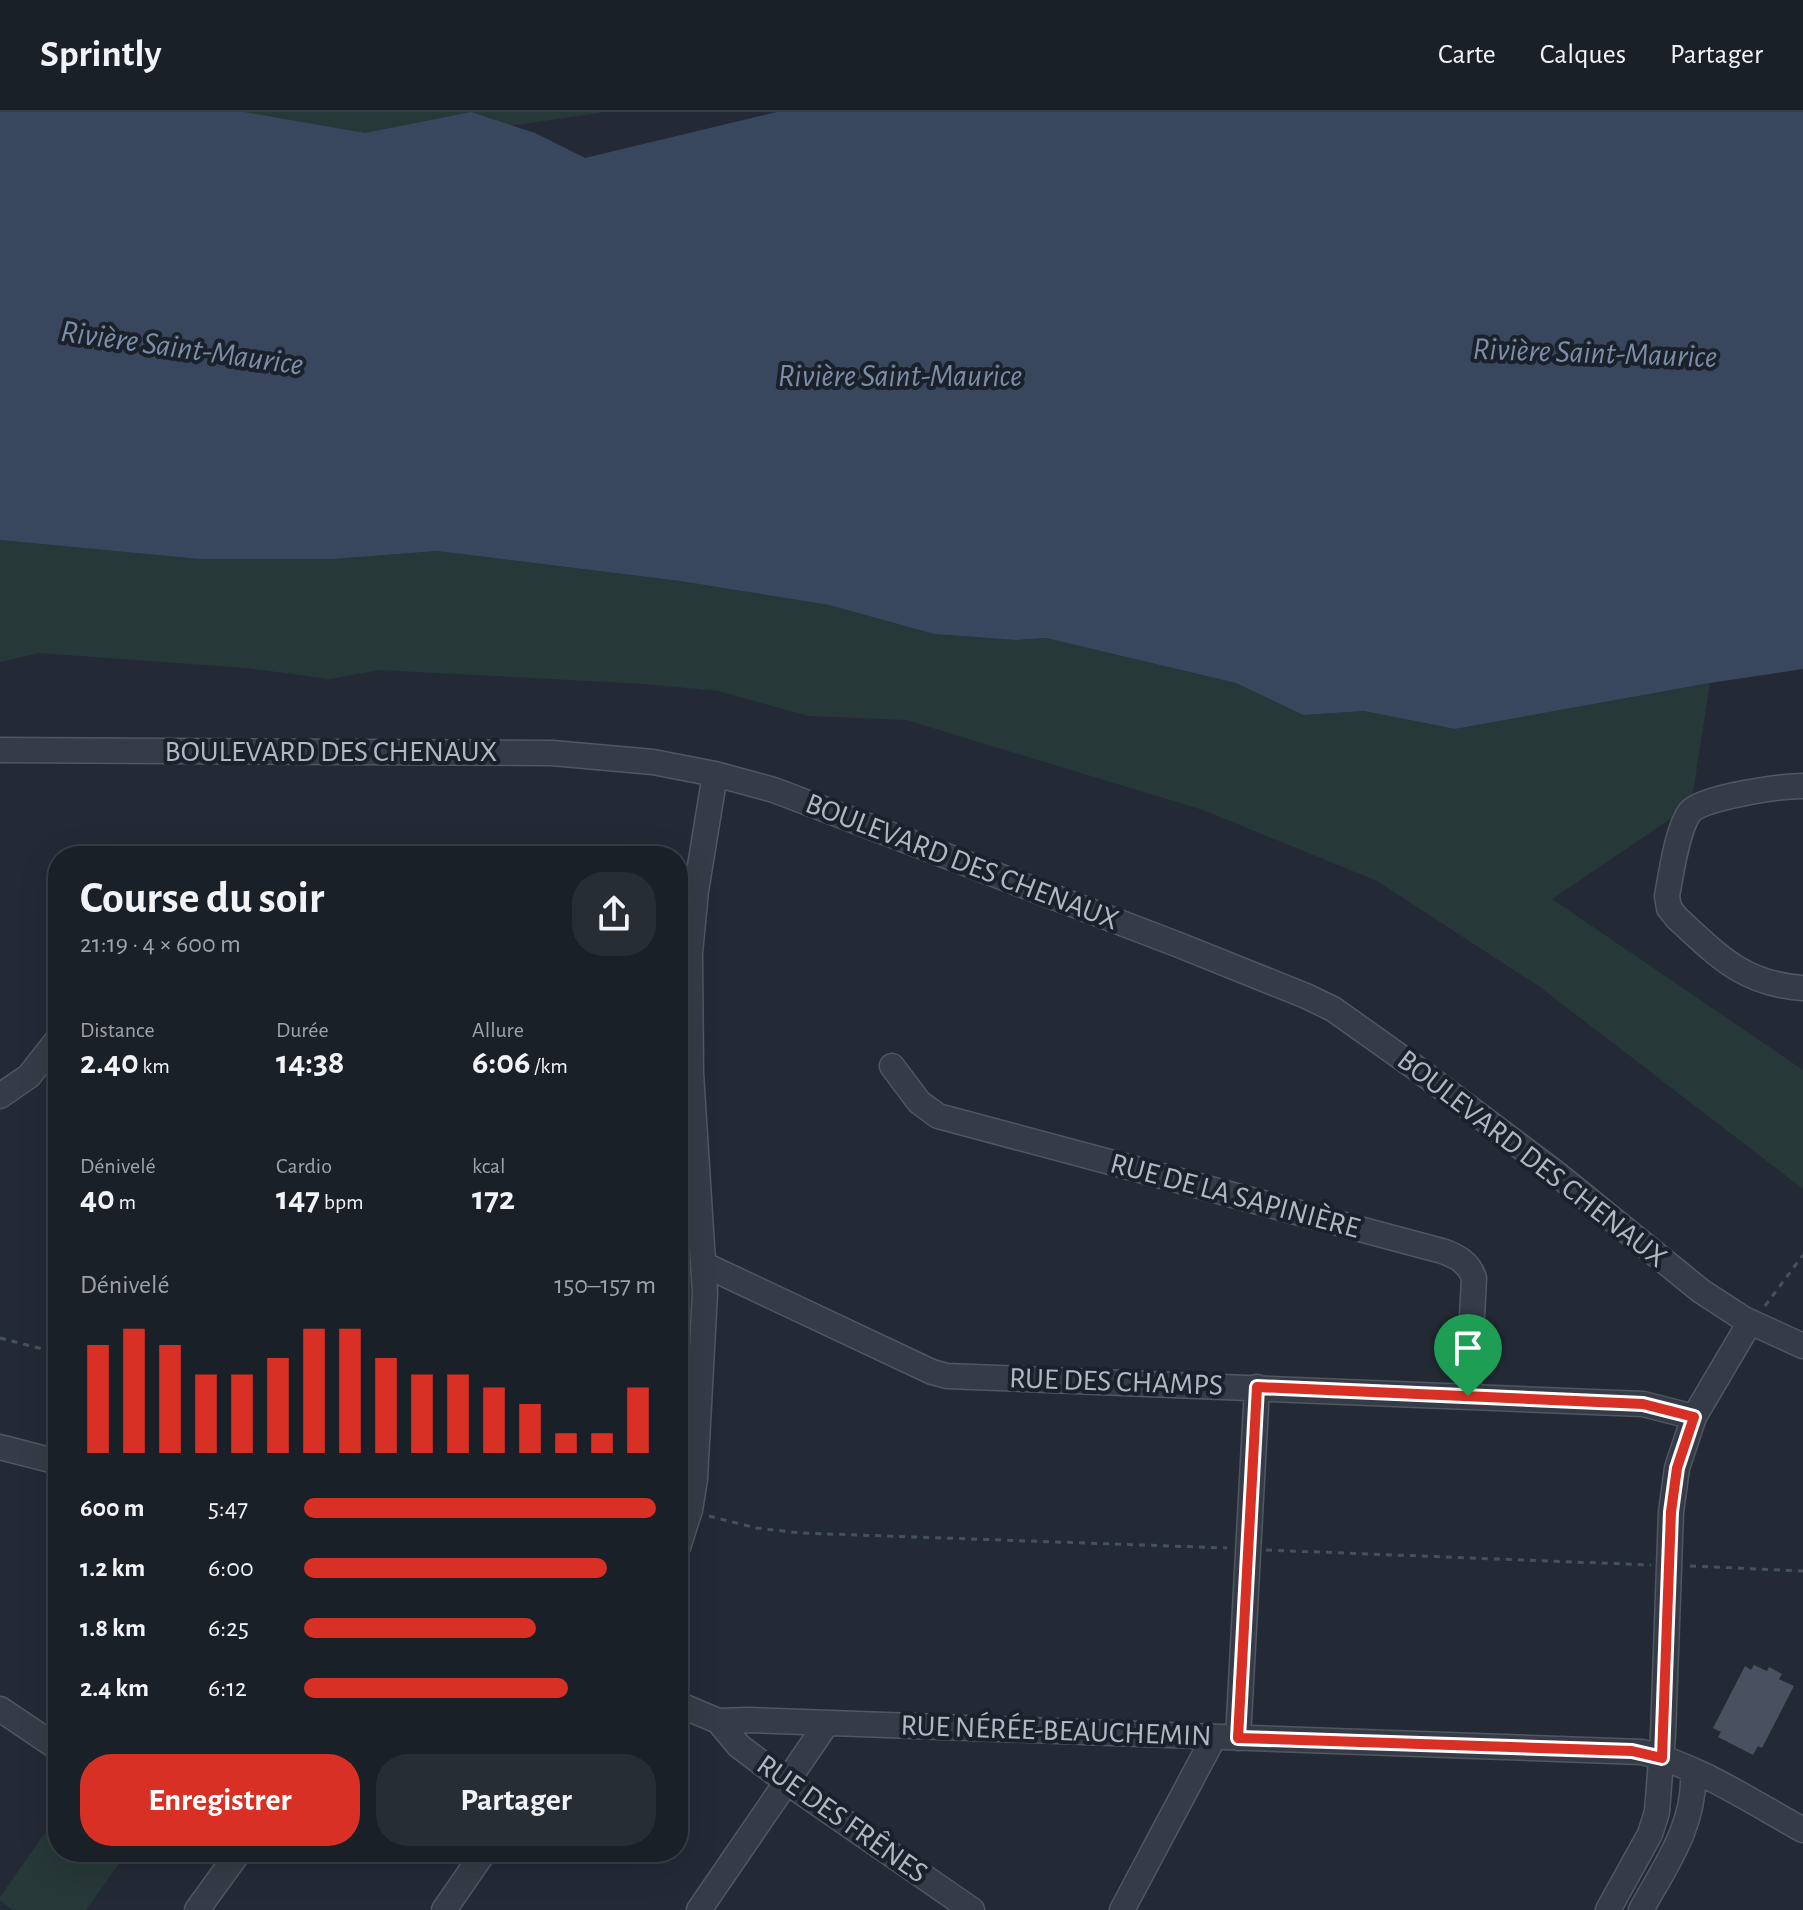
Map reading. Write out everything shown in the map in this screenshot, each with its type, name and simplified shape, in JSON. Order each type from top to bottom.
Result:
[{"type":"street","name":"BOULEVARD DES CHENAUX","points":[[0,750],[552,753],[639,760],[715,774],[808,802],[1317,1001],[1349,1019],[1557,1174],[1701,1291],[1750,1322],[1803,1346]]},
{"type":"street","points":[[688,1516],[695,1479],[705,1265],[691,1073],[690,976],[696,891],[715,774]]},
{"type":"street","points":[[1803,786],[1711,800],[1693,808],[1683,825],[1667,896],[1669,908],[1677,918],[1740,972],[1767,983],[1803,988]]},
{"type":"street","points":[[0,1096],[29,1076],[48,1052]]},
{"type":"street","name":"RUE DE LA SAPINIÈRE","points":[[892,1066],[919,1102],[938,1116],[1452,1254],[1468,1266],[1474,1278],[1468,1396]]},
{"type":"street","name":"RUE DES CHAMPS","points":[[705,1265],[939,1374],[1643,1404],[1694,1417]]},
{"type":"street","points":[[1608,1910],[1650,1834],[1657,1812],[1662,1758],[1671,1512],[1677,1468],[1694,1417],[1750,1322]]},
{"type":"street","points":[[1122,1910],[1226,1738],[1257,1387]]},
{"type":"street","points":[[0,1447],[48,1459]]},
{"type":"street","name":"RUE NÉRÉE-BEAUCHEMIN","points":[[688,1708],[718,1721],[1632,1751],[1662,1758],[1693,1771],[1803,1830]]},
{"type":"street","points":[[0,1709],[48,1741]]},
{"type":"street","name":"RUE DES FRÊNES","points":[[718,1721],[739,1746],[788,1783],[972,1910]]},
{"type":"street","points":[[699,1910],[827,1723]]},
{"type":"street","points":[[1641,1910],[1687,1824],[1693,1795],[1693,1771]]},
{"type":"street","points":[[197,1910],[232,1862]]},
{"type":"street","points":[[444,1910],[477,1862]]},
{"type":"path","points":[[1750,1322],[1773,1298],[1803,1255]]},
{"type":"path","points":[[0,1338],[48,1350]]},
{"type":"shaded area","points":[[158,112],[605,112],[381,145]]},
{"type":"shaded area","points":[[0,540],[199,559],[333,559],[437,551],[680,581],[829,605],[934,634],[1016,640],[1046,638],[1236,683],[1303,715],[1364,711],[1455,729],[1710,683],[1691,805],[1552,899],[1803,1070],[1803,1189],[1540,987],[1377,881],[1203,810],[906,720],[808,716],[718,691],[646,684],[379,670],[330,679],[246,668],[39,653],[0,662]]},
{"type":"shaded area","points":[[688,1169],[693,1385],[691,1450],[688,1449]]},
{"type":"shaded area","points":[[48,1828],[48,1862],[120,1862],[86,1910],[13,1910],[0,1901]]},
{"type":"water","name":"Rivière Saint-Maurice","points":[[0,112],[244,112],[365,133],[471,112],[535,133],[585,158],[777,112],[1803,112],[1803,669],[1455,729],[1364,711],[1303,715],[1236,683],[1046,638],[1016,640],[934,634],[829,605],[680,581],[437,551],[333,559],[199,559],[0,540]]},
{"type":"building","points":[[1754,1665],[1767,1671],[1769,1667],[1782,1674],[1779,1679],[1794,1686],[1762,1748],[1758,1746],[1753,1755],[1718,1737],[1721,1732],[1713,1728],[1745,1666],[1751,1670]]},
{"type":"route","points":[[1257,1387],[1468,1396],[1643,1404],[1694,1417],[1682,1447],[1671,1512],[1662,1758],[1632,1751],[1238,1738],[1257,1387]]}]
